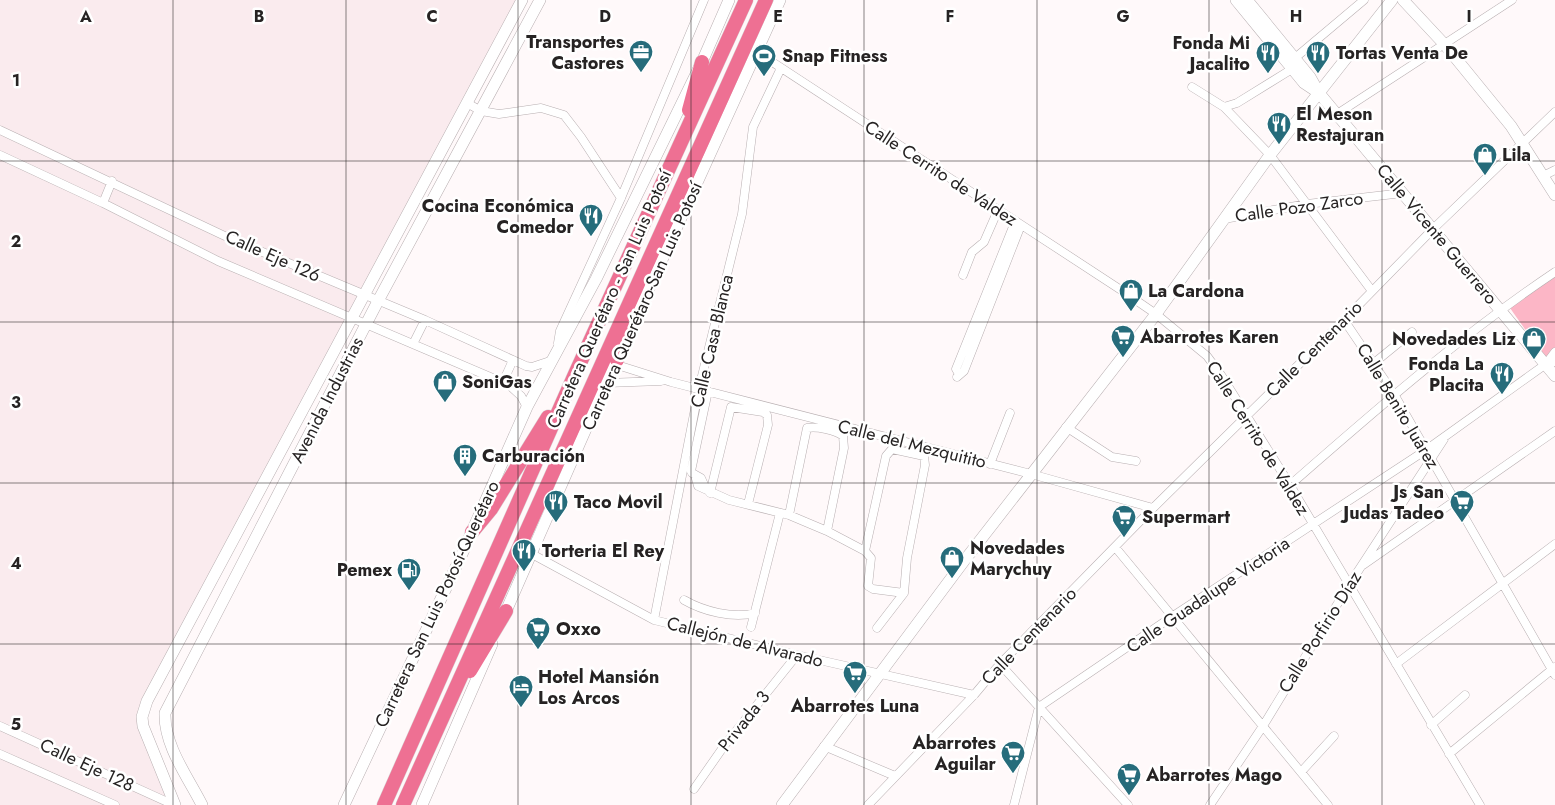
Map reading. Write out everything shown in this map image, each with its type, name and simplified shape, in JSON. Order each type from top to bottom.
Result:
[{"type":"highway","name":"Carretera Querétaro - San Luis Potosí","points":[[384,805],[575,374],[746,0]]},
{"type":"highway","name":"Carretera Querétaro - San Luis Potosí","points":[[403,805],[628,302],[766,0]]},
{"type":"highway","points":[[680,145],[702,62]]},
{"type":"highway","points":[[615,362],[628,302]]},
{"type":"highway","points":[[472,532],[491,509],[575,374]]},
{"type":"highway","points":[[439,723],[506,611]]},
{"type":"main road","name":"Avenida Industrias","points":[[174,805],[148,741],[142,717],[147,701],[522,0]]},
{"type":"main road","name":"Avenida Industrias","points":[[202,805],[165,728],[165,714],[365,325],[540,0]]},
{"type":"main road","name":"Carretera San Luis Potosí-Querétaro","points":[[344,805],[472,532],[526,407],[596,279],[702,62],[729,0]]},
{"type":"main road","name":"Carretera Querétaro-San Luis Potosí","points":[[422,805],[530,553],[780,0]]},
{"type":"main road","points":[[1236,0],[1267,32]]},
{"type":"main road","points":[[1247,0],[1267,32]]},
{"type":"main road","points":[[782,805],[824,746],[1066,427],[1156,314],[1270,155],[1392,0]]},
{"type":"main road","points":[[1403,0],[1445,45],[1523,143],[1555,195]]},
{"type":"main road","name":"Calle Vicente Guerrero","points":[[1267,32],[1500,309],[1551,363],[1555,376]]},
{"type":"main road","points":[[250,506],[268,514]]},
{"type":"main road","points":[[170,657],[191,666]]},
{"type":"street","points":[[558,348],[560,331],[621,198],[704,0]]},
{"type":"street","points":[[1224,107],[1237,103],[1294,63],[1364,0]]},
{"type":"street","points":[[1337,114],[1512,0]]},
{"type":"street","name":"Calle Cerrito de Valdez","points":[[757,52],[1156,314],[1207,356],[1247,415],[1290,485],[1480,805]]},
{"type":"street","name":"Calle Casa Blanca","points":[[654,620],[690,472],[699,388],[742,214],[753,127],[781,68]]},
{"type":"street","points":[[1192,88],[1224,107],[1270,155],[1372,291]]},
{"type":"street","points":[[467,103],[481,111],[499,114],[540,108],[564,115],[581,137],[621,198]]},
{"type":"street","name":"Calle Centenario","points":[[868,805],[974,695],[1000,664],[1153,508],[1344,320],[1433,228],[1555,112]]},
{"type":"street","name":"Calle Eje 126","points":[[0,130],[112,180],[229,238],[425,320],[513,360],[532,367],[550,361]]},
{"type":"street","name":"Calle Eje 126","points":[[0,155],[103,203],[218,261],[503,382],[521,396],[526,407]]},
{"type":"street","points":[[1543,176],[1555,170]]},
{"type":"street","points":[[103,203],[112,180]]},
{"type":"street","name":"Calle Pozo Zarco","points":[[1224,218],[1307,204],[1403,193]]},
{"type":"street","points":[[964,275],[972,252],[984,242],[998,210]]},
{"type":"street","points":[[958,376],[956,369],[967,350],[1018,224]]},
{"type":"street","points":[[1290,485],[1394,394],[1500,309],[1555,272]]},
{"type":"street","points":[[413,344],[425,320]]},
{"type":"street","name":"Calle Benito Juárez","points":[[1344,320],[1394,394],[1502,584],[1554,671]]},
{"type":"street","points":[[1374,363],[1412,332]]},
{"type":"street","name":"Calle Guadalupe Victoria","points":[[1040,707],[1173,616],[1426,450],[1551,363],[1555,352]]},
{"type":"street","points":[[503,382],[513,360]]},
{"type":"street","name":"Calle del Mezquitito","points":[[615,362],[671,382],[1031,474],[1153,508]]},
{"type":"street","name":"Calle del Mezquitito","points":[[606,383],[671,382]]},
{"type":"street","points":[[708,390],[690,472],[704,481],[708,491]]},
{"type":"street","points":[[708,491],[732,407],[737,406],[767,415],[768,425],[748,504]]},
{"type":"street","points":[[990,464],[1010,413]]},
{"type":"street","points":[[789,515],[807,428],[813,427],[839,433],[843,436],[844,448],[827,531]]},
{"type":"street","points":[[1066,427],[1112,457],[1136,462]]},
{"type":"street","points":[[1361,566],[1555,431]]},
{"type":"street","name":"Calle Porfirio Díaz","points":[[1210,805],[1263,726],[1349,585],[1432,460],[1446,435]]},
{"type":"street","points":[[864,551],[886,456],[890,450],[895,449],[924,456],[925,465],[908,558],[904,593],[877,628]]},
{"type":"street","points":[[708,491],[789,515],[827,531],[864,551],[871,558],[868,586],[873,589],[904,593]]},
{"type":"street","points":[[751,626],[780,512]]},
{"type":"street","points":[[1396,664],[1555,544]]},
{"type":"street","points":[[1115,547],[1328,805]]},
{"type":"street","name":"Callejón de Alvarado","points":[[530,553],[654,620],[974,695]]},
{"type":"street","points":[[684,600],[699,608],[743,616],[755,613]]},
{"type":"street","name":"Privada 3","points":[[694,789],[724,746],[797,655]]},
{"type":"street","points":[[1000,664],[1128,805]]},
{"type":"street","points":[[1449,754],[1554,671]]},
{"type":"street","points":[[1432,725],[1465,695]]},
{"type":"street","points":[[1014,805],[1040,707]]},
{"type":"street","name":"Calle Eje 128","points":[[0,726],[174,805]]},
{"type":"street","points":[[1301,772],[1334,736]]},
{"type":"street","points":[[824,746],[895,776]]},
{"type":"street","name":"Calle Eje 128","points":[[0,754],[115,805]]},
{"type":"shaded area","points":[[0,0],[520,0],[140,716],[173,805],[0,805]]},
{"type":"shaded area","points":[[1555,276],[1555,363],[1551,366],[1510,308]]},
{"type":"place","name":"Transportes Castores","points":[[641,73]]},
{"type":"place","name":"Fonda Mi Jacalito","points":[[1268,74]]},
{"type":"place","name":"Tortas Venta De","points":[[1318,74]]},
{"type":"place","name":"Snap Fitness","points":[[764,77]]},
{"type":"place","name":"El Meson Restajuran","points":[[1279,145]]},
{"type":"place","name":"Lila","points":[[1485,176]]},
{"type":"place","name":"Cocina Económica Comedor","points":[[591,237]]},
{"type":"place","name":"La Cardona","points":[[1131,312]]},
{"type":"place","name":"Abarrotes Karen","points":[[1123,358]]},
{"type":"place","name":"Novedades Liz","points":[[1534,360]]},
{"type":"place","name":"Fonda La Placita","points":[[1502,395]]},
{"type":"place","name":"SoniGas","points":[[445,403]]},
{"type":"place","name":"Carburación","points":[[465,477]]},
{"type":"place","name":"Taco Movil","points":[[556,523]]},
{"type":"place","name":"Js San Judas Tadeo","points":[[1462,523]]},
{"type":"place","name":"Supermart","points":[[1124,538]]},
{"type":"place","name":"Torteria El Rey","points":[[524,572]]},
{"type":"place","name":"Novedades Marychuy","points":[[952,579]]},
{"type":"place","name":"Pemex","points":[[409,591]]},
{"type":"place","name":"Oxxo","points":[[538,650]]},
{"type":"place","name":"Abarrotes Luna","points":[[855,694]]},
{"type":"place","name":"Hotel Mansión Los Arcos","points":[[521,708]]},
{"type":"place","name":"Abarrotes Aguilar","points":[[1013,774]]},
{"type":"place","name":"Abarrotes Mago","points":[[1129,796]]}]
